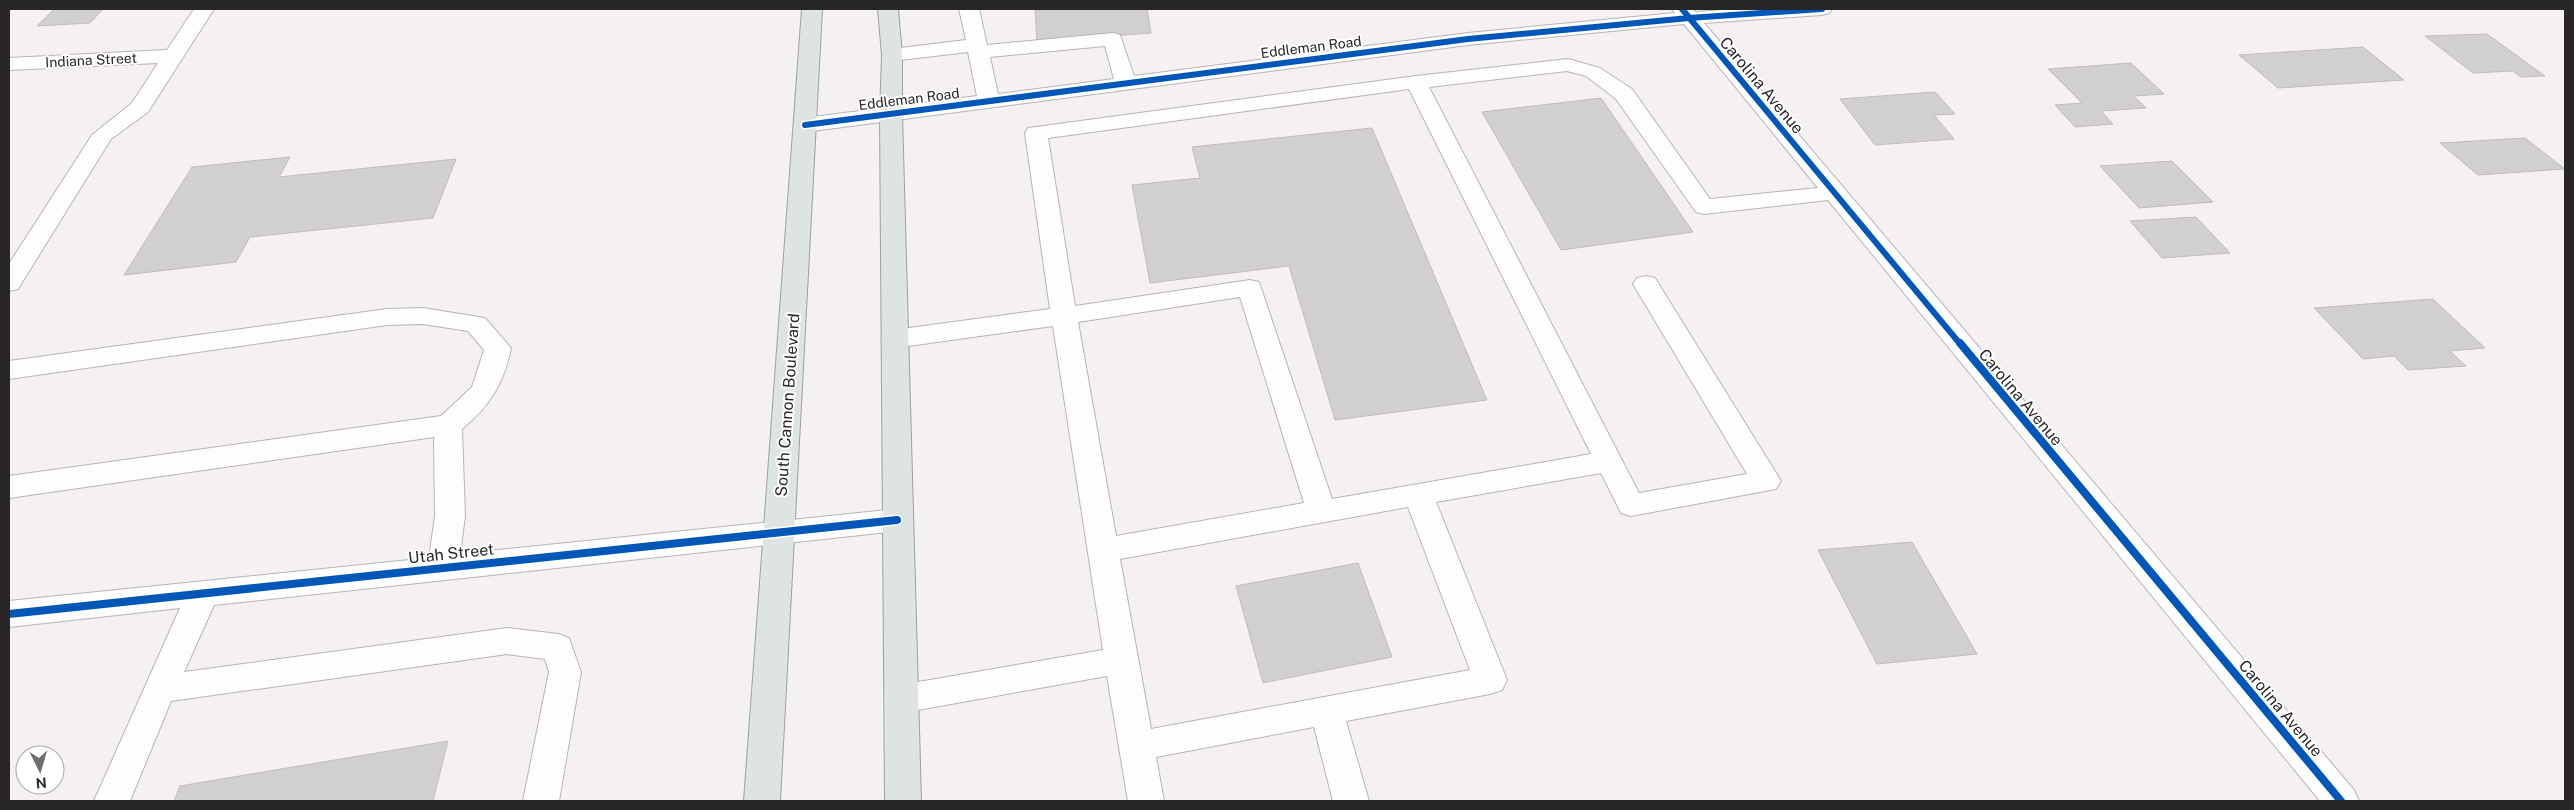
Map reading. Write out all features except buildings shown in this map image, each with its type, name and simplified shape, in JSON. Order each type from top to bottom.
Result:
[{"type":"main road","name":"South Cannon Boulevard","points":[[762,801],[812,9]]},
{"type":"main road","points":[[888,9],[892,54],[890,114],[903,801]]},
{"type":"street","points":[[9,283],[103,135],[140,107],[204,9]]},
{"type":"street","points":[[969,9],[989,101]]},
{"type":"street","name":"Eddleman Road","points":[[805,125],[1468,39],[1685,13],[1822,9]]},
{"type":"street","name":"Carolina Avenue","points":[[1685,13],[2341,801]]},
{"type":"street","points":[[892,54],[1113,39],[1126,83]]},
{"type":"street","name":"Indiana Street","points":[[9,64],[174,56]]},
{"type":"street","points":[[1146,801],[1064,316],[1036,133],[1416,82],[1568,65],[1593,72],[1624,94],[1704,207],[1833,193]]},
{"type":"street","points":[[1416,82],[1631,505],[1766,481],[1646,284]]},
{"type":"street","points":[[894,339],[1250,288],[1321,510]]},
{"type":"street","points":[[9,370],[387,317],[423,316],[476,324],[498,348],[492,378],[476,402],[448,424],[9,487]]},
{"type":"street","points":[[443,568],[450,516],[448,424]]},
{"type":"street","points":[[1103,550],[1321,510],[1609,461]]},
{"type":"street","points":[[1137,746],[1490,680],[1418,494]]},
{"type":"street","name":"Utah Street","points":[[9,614],[897,520]]},
{"type":"street","points":[[112,801],[203,593]]},
{"type":"street","points":[[160,689],[507,641],[558,647],[566,672],[541,801]]},
{"type":"street","points":[[901,699],[1121,660]]},
{"type":"street","points":[[1326,710],[1351,801]]},
{"type":"cycle path","points":[[1682,9],[2341,801]]},
{"type":"cycle path","points":[[805,125],[1468,39],[1689,18],[1822,9]]},
{"type":"cycle path","points":[[9,614],[897,520]]}]
